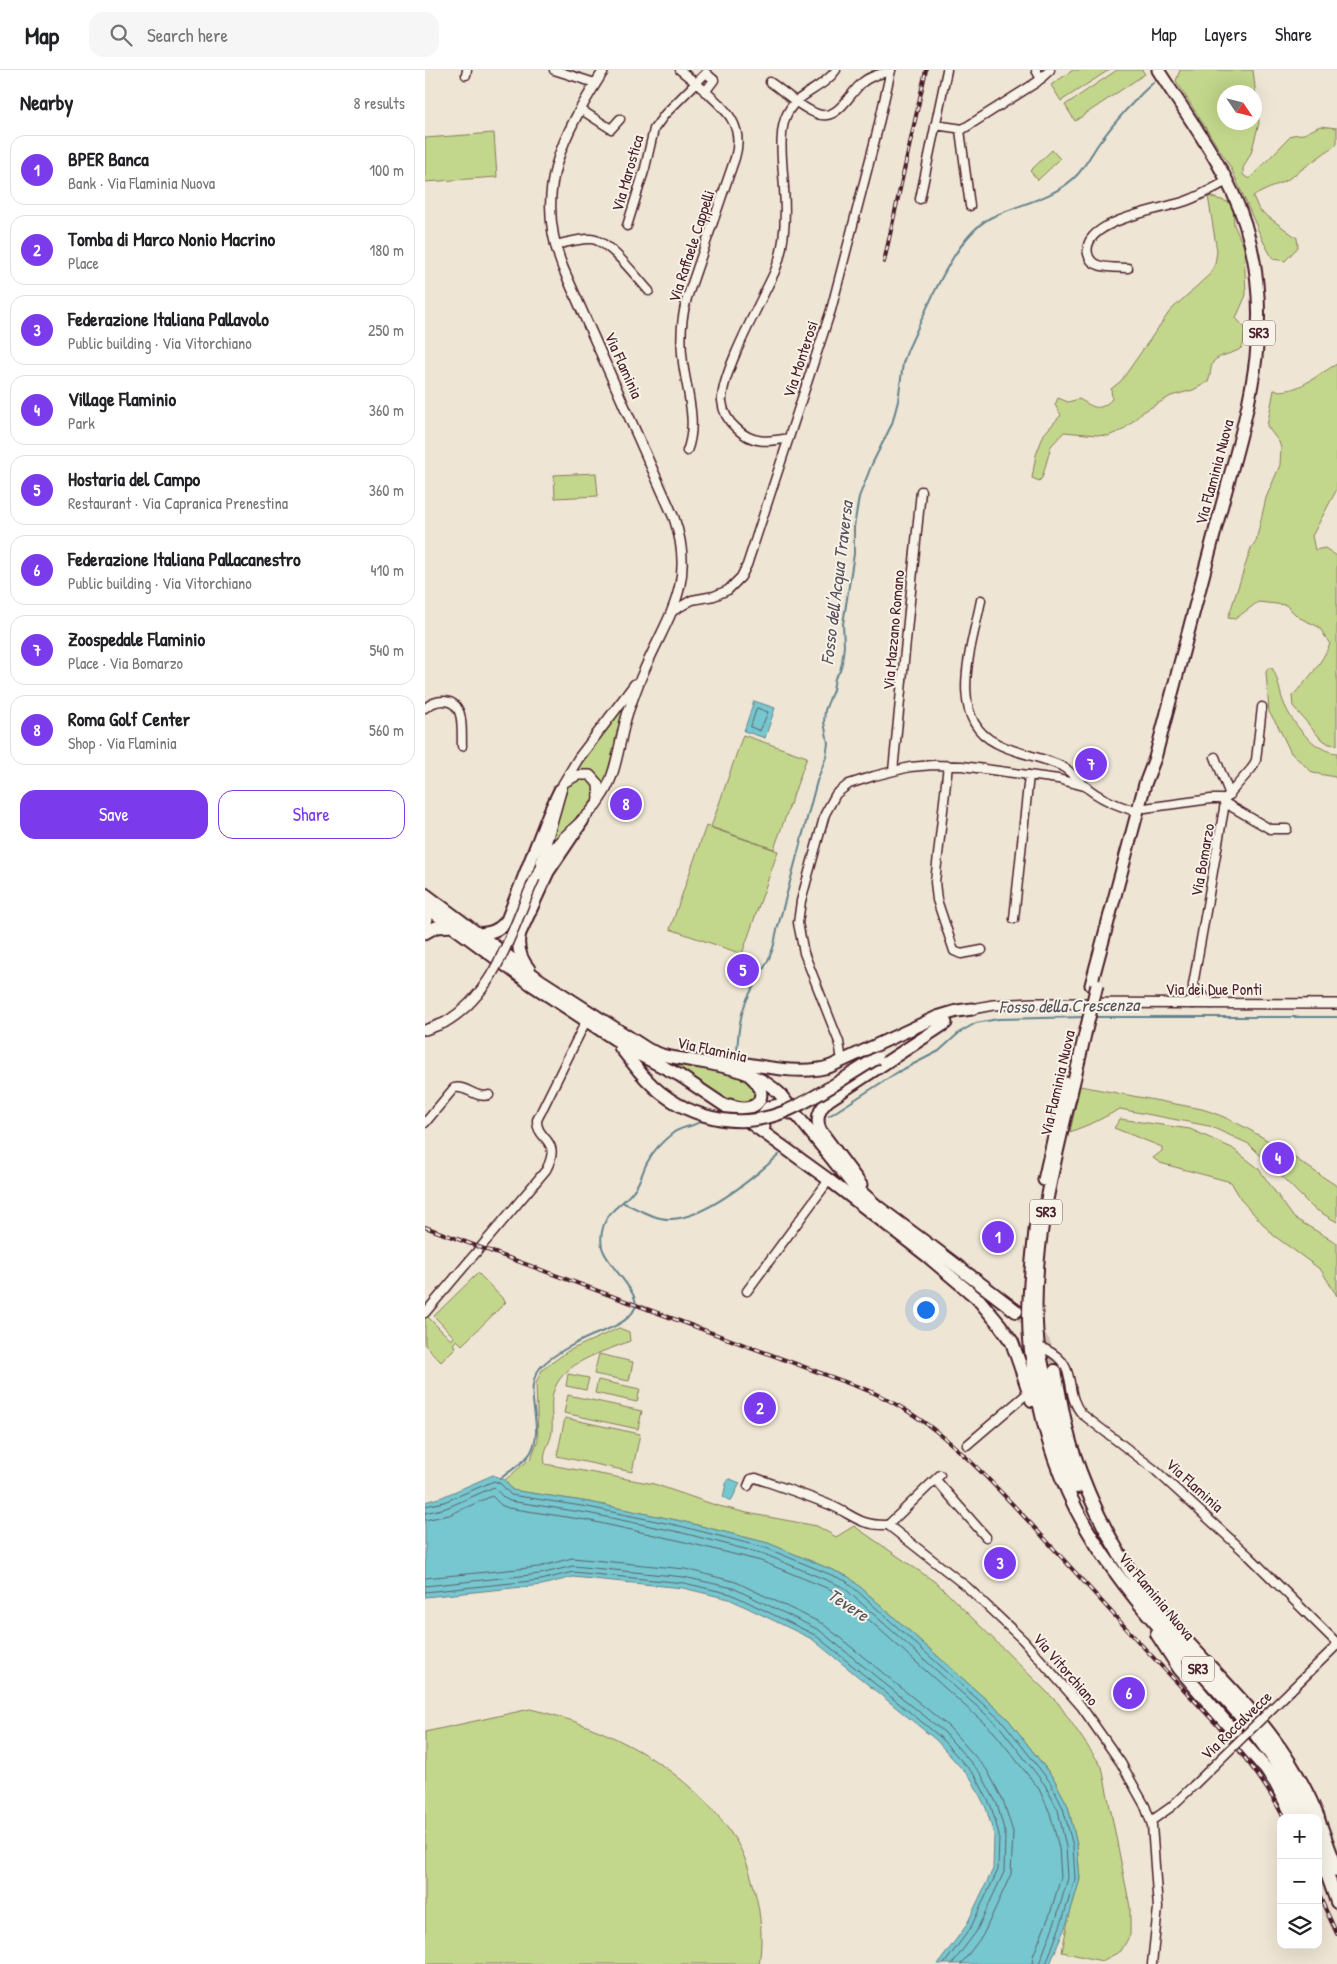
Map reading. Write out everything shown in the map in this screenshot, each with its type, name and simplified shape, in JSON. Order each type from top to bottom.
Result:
[{"type":"highway","name":"SR3","points":[[1036,1226],[1030,1279],[1030,1338],[1044,1427]]},
{"type":"highway","points":[[932,1248],[1016,1311]]},
{"type":"highway","points":[[979,1300],[1012,1342],[1029,1392],[1044,1427]]},
{"type":"highway","name":"SR3","points":[[1042,1350],[1058,1440],[1084,1502],[1100,1535],[1123,1569],[1135,1586],[1155,1605]]},
{"type":"highway","points":[[1055,1371],[1072,1448],[1095,1509],[1119,1555],[1155,1605]]},
{"type":"highway","name":"Via Flaminia Nuova","points":[[1044,1427],[1059,1474],[1083,1524],[1112,1569],[1136,1600],[1260,1738],[1285,1777],[1313,1814]]},
{"type":"highway","points":[[1136,1600],[1179,1668],[1270,1776],[1291,1814]]},
{"type":"highway","name":"Via Flaminia Nuova","points":[[1155,1605],[1261,1721],[1294,1768],[1314,1814]]},
{"type":"highway","points":[[1322,1819],[1337,1849]]},
{"type":"highway","name":"Via Flaminia Nuova","points":[[1322,1834],[1337,1870]]},
{"type":"highway","points":[[1322,1859],[1337,1902]]},
{"type":"highway","points":[[1322,1877],[1337,1908]]},
{"type":"main road","name":"Via Flaminia Nuova","points":[[1036,1226],[1047,1160],[1141,810],[1152,780],[1152,769],[1246,414],[1257,358],[1259,312],[1254,264],[1245,226],[1227,181],[1158,70]]},
{"type":"main road","points":[[477,934],[493,932],[507,920],[561,787]]},
{"type":"main road","points":[[534,976],[523,962],[518,942],[548,872],[583,820]]},
{"type":"main road","name":"Via Flaminia","points":[[425,894],[534,976],[649,1050],[662,1055],[743,1071],[758,1078],[775,1090],[847,1179],[877,1206],[932,1248]]},
{"type":"main road","points":[[425,906],[427,918],[425,927]]},
{"type":"main road","name":"Via Flaminia","points":[[425,906],[532,985],[634,1052],[679,1075],[829,1180],[927,1256],[979,1300]]},
{"type":"main road","points":[[425,933],[436,927],[453,926]]},
{"type":"main road","points":[[693,1061],[714,1059],[809,1070],[825,1068],[937,1017],[972,1009]]},
{"type":"main road","points":[[613,1038],[639,1071],[660,1092],[682,1107],[714,1118],[747,1120],[776,1114],[793,1108],[877,1058],[972,1009]]},
{"type":"main road","points":[[877,1206],[819,1126],[820,1110],[829,1100],[946,1023]]},
{"type":"main road","name":"Via Flaminia Nuova","points":[[1042,1350],[1036,1297],[1044,1221],[1082,1034]]},
{"type":"main road","points":[[829,1100],[839,1078],[842,1061]]},
{"type":"main road","points":[[716,1101],[742,1109],[755,1105],[760,1098],[760,1088],[743,1071]]},
{"type":"main road","points":[[773,1141],[762,1120],[763,1114],[769,1107],[775,1105],[781,1107],[801,1122]]},
{"type":"street","points":[[554,70],[595,84]]},
{"type":"street","name":"Via Flaminia","points":[[535,878],[552,850],[583,820],[604,793],[642,674],[673,611],[679,590],[682,567],[678,530],[555,245],[551,213],[552,182],[561,145],[604,70]]},
{"type":"street","points":[[680,70],[696,83]]},
{"type":"street","points":[[789,438],[766,442],[746,437],[729,420],[724,411],[722,400],[730,368],[781,254],[784,219],[783,125],[787,113],[796,101],[822,85],[837,70]]},
{"type":"street","points":[[770,82],[815,113],[828,114],[840,108],[867,78],[891,70]]},
{"type":"street","name":"Via Monterosi","points":[[673,611],[692,600],[722,593],[741,577],[831,310],[891,70]]},
{"type":"street","points":[[920,199],[947,70]]},
{"type":"street","points":[[1036,70],[1041,79]]},
{"type":"street","points":[[935,125],[960,130],[1041,79],[1050,70]]},
{"type":"street","points":[[705,92],[715,80],[707,72]]},
{"type":"street","name":"Via Marostica","points":[[627,226],[645,168],[654,129],[665,114],[707,72]]},
{"type":"street","name":"Via Raffaele Cappelli","points":[[687,451],[693,429],[682,353],[683,315],[695,273],[735,158],[739,140],[732,120],[696,83]]},
{"type":"street","points":[[580,109],[611,129],[620,119]]},
{"type":"street","points":[[960,130],[971,206]]},
{"type":"street","points":[[1128,268],[1100,266],[1091,261],[1088,248],[1096,234],[1114,222],[1193,199],[1227,181]]},
{"type":"street","points":[[555,245],[585,239],[601,242],[609,248],[649,291]]},
{"type":"street","name":"Via Mazzano Romano","points":[[893,771],[921,491]]},
{"type":"street","name":"Via Bomarzo","points":[[981,600],[966,687],[967,703],[973,723],[979,731],[992,741],[1006,748],[1060,766],[1071,772],[1084,786]]},
{"type":"street","name":"Via Flaminia","points":[[425,1030],[444,1023],[472,1003],[489,982],[535,878],[555,818],[561,787],[578,760],[642,674]]},
{"type":"street","points":[[425,708],[439,701],[451,702],[457,705],[460,713],[462,746]]},
{"type":"street","points":[[1226,799],[1252,768],[1255,760],[1262,707]]},
{"type":"street","points":[[1215,757],[1226,799],[1270,829],[1287,829]]},
{"type":"street","name":"Via Bomarzo","points":[[842,1061],[839,1042],[801,944],[798,923],[799,911],[825,814],[832,798],[849,784],[893,771],[925,765],[948,765],[1067,780],[1084,786],[1111,803],[1141,810],[1211,799],[1226,799],[1193,985],[1193,1004]]},
{"type":"street","points":[[948,765],[935,892],[954,951],[961,954],[982,950]]},
{"type":"street","points":[[561,787],[578,775],[590,775],[598,786],[598,801]]},
{"type":"street","points":[[1013,919],[1029,775]]},
{"type":"street","points":[[1193,985],[1211,1004]]},
{"type":"street","name":"Via dei Due Ponti","points":[[972,1009],[1011,1003],[1337,1004]]},
{"type":"street","points":[[425,1313],[546,1170],[550,1162],[551,1147],[538,1127],[538,1117],[587,1021]]},
{"type":"street","points":[[425,1123],[454,1088],[461,1087],[481,1096],[489,1095]]},
{"type":"street","points":[[747,1291],[829,1180]]},
{"type":"street","name":"Via Flaminia","points":[[1042,1350],[1057,1355],[1063,1362],[1067,1370],[1076,1406],[1082,1414],[1155,1470],[1249,1556],[1337,1644]]},
{"type":"street","points":[[967,1444],[1029,1392]]},
{"type":"street","points":[[748,1486],[751,1479],[757,1478],[831,1505],[861,1522],[888,1525],[938,1478],[986,1537]]},
{"type":"street","name":"Via Vitorchiano","points":[[888,1525],[984,1602],[1056,1675],[1114,1751],[1145,1806],[1151,1821],[1158,1908],[1151,1964]]},
{"type":"street","name":"Via Roccalvecce","points":[[1151,1821],[1171,1807],[1337,1644]]},
{"type":"green space","points":[[1073,70],[1109,70],[1061,101],[1051,85]]},
{"type":"green space","points":[[1117,70],[1142,70],[1145,74],[1075,121],[1065,105]]},
{"type":"green space","points":[[1180,70],[1253,70],[1255,85],[1217,85],[1217,130],[1257,130],[1251,153],[1243,168],[1243,175],[1249,179],[1292,135],[1304,134],[1320,126],[1337,128],[1337,144],[1287,180],[1253,196],[1259,210],[1297,238],[1298,247],[1285,261],[1273,259],[1263,241],[1231,168],[1176,81]]},
{"type":"green space","points":[[494,133],[497,177],[425,182],[425,138]]},
{"type":"green space","points":[[1052,150],[1060,159],[1038,180],[1030,171]]},
{"type":"green space","points":[[1208,196],[1228,202],[1233,207],[1234,225],[1244,247],[1246,295],[1236,318],[1245,328],[1243,345],[1238,350],[1213,362],[1208,382],[1193,390],[1171,396],[1143,412],[1123,430],[1108,436],[1064,432],[1051,446],[1042,478],[1039,481],[1032,478],[1036,455],[1044,434],[1061,415],[1055,405],[1058,398],[1068,402],[1079,399],[1096,407],[1103,406],[1112,399],[1111,389],[1121,381],[1170,311],[1210,274],[1215,264],[1217,251]]},
{"type":"green space","points":[[1337,364],[1337,489],[1312,536],[1315,550],[1325,548],[1337,556],[1337,745],[1329,744],[1320,738],[1293,706],[1292,696],[1314,671],[1330,644],[1319,627],[1298,617],[1286,605],[1258,602],[1235,619],[1228,618],[1251,548],[1256,541],[1266,498],[1280,465],[1281,448],[1279,442],[1267,426],[1274,390],[1282,391],[1299,387]]},
{"type":"green space","points":[[596,473],[598,496],[555,498],[554,475]]},
{"type":"green space","points":[[1268,668],[1272,668],[1274,672],[1283,701],[1297,726],[1311,741],[1328,751],[1337,753],[1337,780],[1335,777],[1313,773],[1291,753],[1269,712],[1266,672]]},
{"type":"green space","points":[[623,706],[625,710],[603,787],[587,771],[573,770]]},
{"type":"green space","points":[[743,735],[807,757],[774,849],[711,827]]},
{"type":"green space","points":[[585,778],[593,784],[594,792],[591,801],[575,820],[552,841],[567,787],[573,780]]},
{"type":"green space","points":[[706,826],[778,851],[742,954],[670,929]]},
{"type":"green space","points":[[658,1060],[723,1073],[745,1080],[752,1086],[754,1093],[750,1103],[729,1102]]},
{"type":"green space","points":[[1080,1086],[1202,1109],[1237,1123],[1272,1143],[1337,1186],[1337,1222],[1313,1208],[1249,1144],[1209,1126],[1120,1109],[1070,1132]]},
{"type":"green space","points":[[1120,1119],[1190,1129],[1232,1148],[1258,1168],[1294,1218],[1337,1243],[1337,1296],[1321,1270],[1273,1235],[1242,1201],[1231,1182],[1160,1163],[1153,1158],[1162,1151],[1162,1147],[1114,1128]]},
{"type":"green space","points":[[478,1273],[506,1302],[462,1345],[457,1340],[453,1344],[456,1347],[441,1362],[425,1345],[425,1317],[427,1316],[451,1340],[454,1337],[434,1316]]},
{"type":"green space","points":[[619,1328],[629,1332],[630,1341],[574,1365],[558,1382],[552,1397],[552,1431],[545,1454],[545,1464],[654,1484],[715,1505],[817,1526],[836,1537],[854,1526],[938,1584],[1058,1703],[1102,1767],[1130,1907],[1130,1935],[1121,1951],[1102,1961],[1062,1952],[1068,1920],[1080,1879],[1077,1845],[1068,1806],[1054,1779],[1008,1719],[849,1577],[768,1543],[681,1521],[589,1502],[512,1490],[505,1480],[531,1458],[538,1440],[536,1383],[542,1370],[568,1351]]},
{"type":"green space","points":[[599,1354],[633,1362],[629,1381],[594,1374]]},
{"type":"green space","points":[[568,1374],[589,1378],[586,1390],[566,1386]]},
{"type":"green space","points":[[598,1380],[640,1389],[637,1402],[595,1393]]},
{"type":"green space","points":[[568,1395],[642,1411],[638,1429],[564,1413]]},
{"type":"green space","points":[[565,1418],[640,1434],[632,1472],[557,1456]]},
{"type":"green space","points":[[530,1709],[589,1727],[618,1739],[645,1754],[695,1792],[717,1814],[739,1845],[752,1878],[761,1928],[759,1964],[425,1964],[425,1732]]},
{"type":"water","points":[[754,701],[775,708],[765,738],[744,731]]},
{"type":"water","name":"Tevere","points":[[493,1475],[505,1480],[512,1490],[589,1502],[681,1521],[768,1543],[849,1577],[1008,1719],[1054,1779],[1068,1806],[1077,1845],[1080,1879],[1068,1920],[1050,1964],[938,1964],[966,1926],[993,1869],[994,1835],[986,1808],[972,1780],[936,1740],[812,1639],[729,1599],[683,1588],[573,1577],[542,1585],[425,1597],[425,1502],[442,1497]]},
{"type":"water","points":[[730,1479],[740,1483],[731,1501],[723,1497],[727,1480]]},
{"type":"waterway","name":"Fosso dell'Acqua Traversa","points":[[737,1053],[743,1010],[774,944],[817,781],[826,757],[828,743],[824,722],[825,710],[842,663],[844,646],[843,624],[854,554],[854,527],[859,497],[872,464],[892,424],[898,401],[903,363],[908,349],[942,277],[964,242],[990,218],[1036,200],[1069,183],[1078,174],[1120,117],[1158,78]]},
{"type":"waterway","name":"Fosso della Crescenza","points":[[829,1116],[898,1072],[939,1051],[960,1032],[976,1023],[998,1019],[1085,1017]]},
{"type":"waterway","name":"Fosso della Crescenza","points":[[1094,1017],[1337,1017]]},
{"type":"waterway","points":[[500,1479],[525,1460],[535,1442],[533,1387],[535,1377],[540,1368],[544,1363],[571,1346],[622,1322],[632,1314],[635,1308],[633,1294],[610,1262],[602,1247],[602,1232],[607,1218],[636,1188],[650,1157],[662,1142],[676,1131],[704,1119]]},
{"type":"waterway","name":"Fosso della Crescenza","points":[[624,1203],[659,1218],[685,1217],[699,1212],[729,1195],[779,1155]]},
{"type":"tunnel","points":[[1016,1311],[1041,1337],[1049,1352],[1055,1371]]},
{"type":"railway","points":[[884,262],[926,70]]},
{"type":"railway","points":[[425,1227],[872,1392],[896,1404],[919,1419],[940,1434],[978,1468],[1215,1723],[1253,1769],[1282,1814]]},
{"type":"railway","points":[[1322,1902],[1337,1934]]},
{"type":"place","name":"Zoospedale Flaminio","points":[[1091,764]]},
{"type":"place","name":"Roma Golf Center","points":[[626,804]]},
{"type":"place","name":"Hostaria del Campo","points":[[743,970]]},
{"type":"place","name":"Village Flaminio","points":[[1278,1158]]},
{"type":"place","name":"BPER Banca","points":[[998,1237]]},
{"type":"place","name":"Tomba di Marco Nonio Macrino","points":[[760,1408]]},
{"type":"place","name":"Federazione Italiana Pallavolo","points":[[1000,1563]]},
{"type":"place","name":"Federazione Italiana Pallacanestro","points":[[1129,1693]]}]
